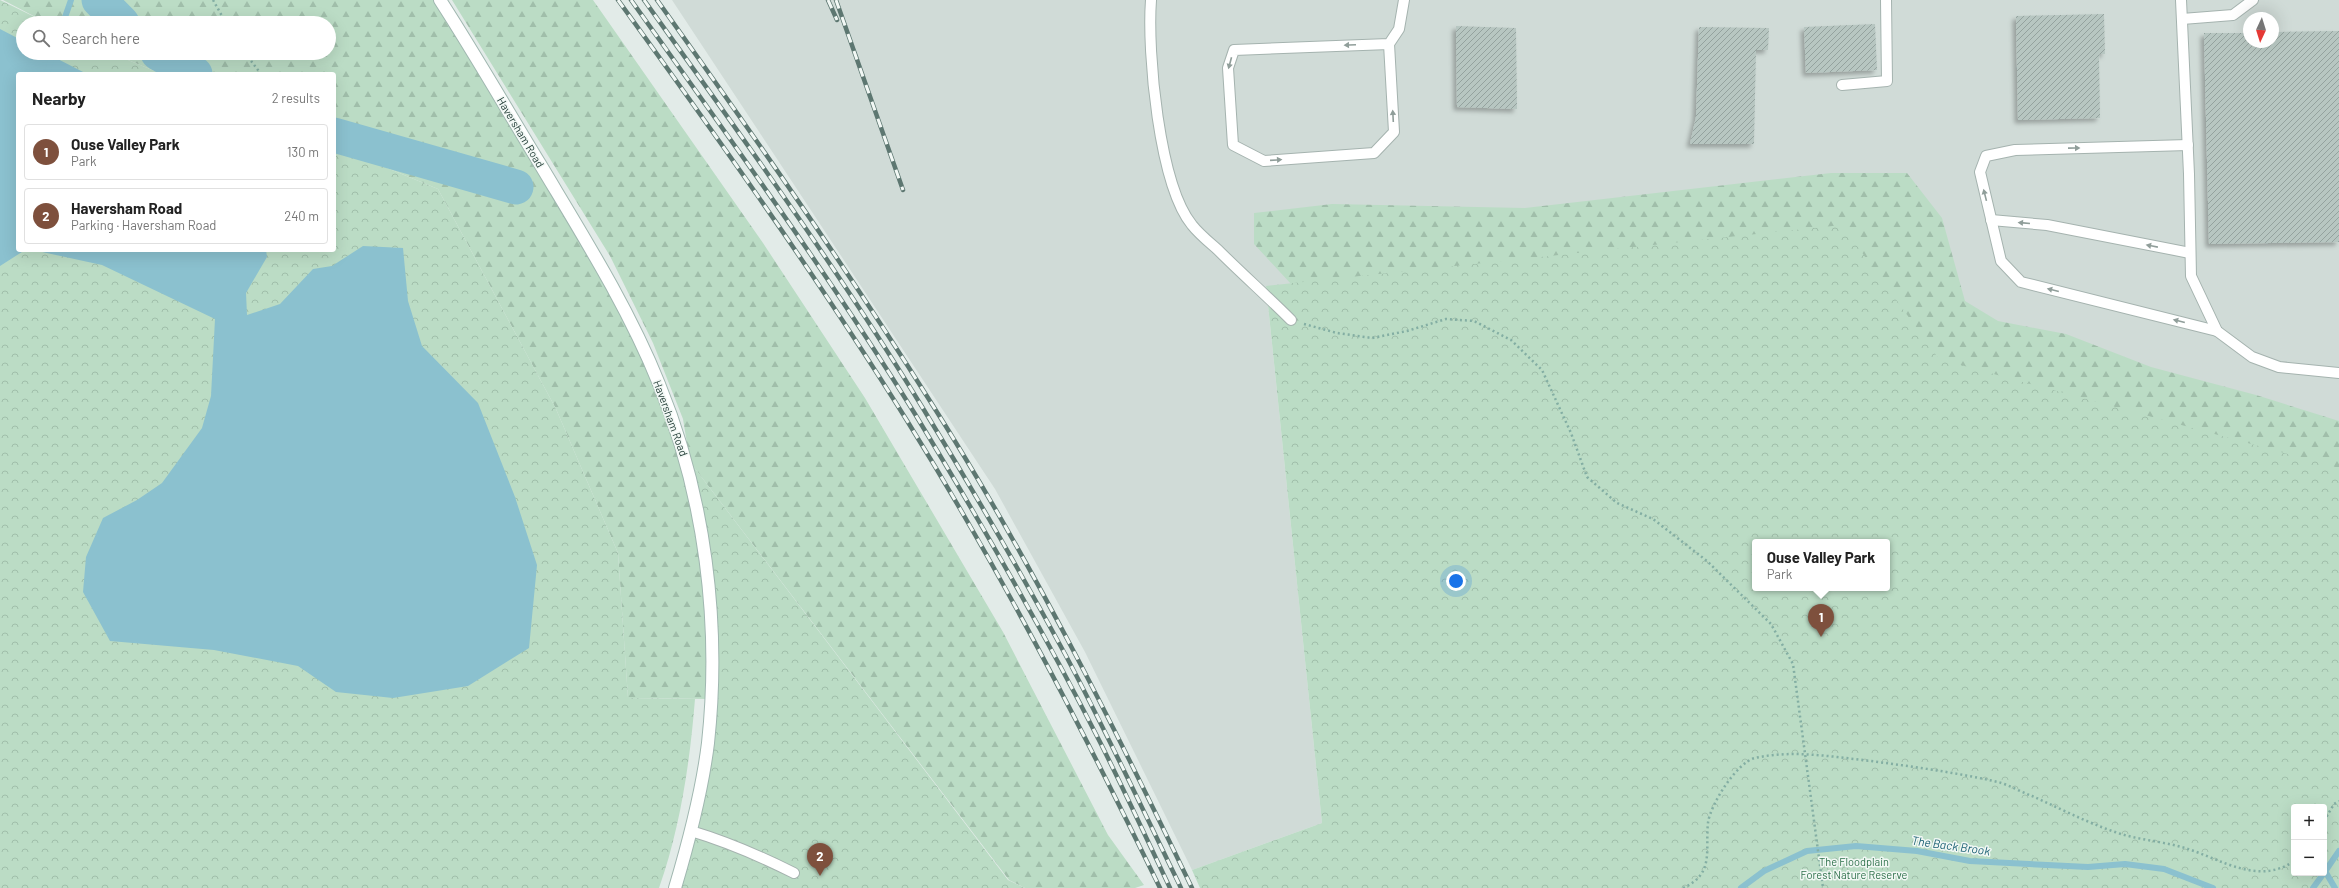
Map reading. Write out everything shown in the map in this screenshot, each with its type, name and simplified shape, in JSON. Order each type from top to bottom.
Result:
[{"type":"street","name":"Haversham Road","points":[[440,0],[580,231],[628,315],[659,385],[684,454],[698,518],[710,598],[712,675],[708,744],[691,831],[674,888]]},
{"type":"lane","points":[[1151,0],[1149,27],[1153,76],[1164,150],[1175,196],[1191,224],[1290,320]]},
{"type":"lane","points":[[1389,44],[1234,50],[1228,68],[1233,145],[1264,160],[1374,153],[1394,132],[1389,44],[1399,29],[1404,0]]},
{"type":"lane","points":[[1842,86],[1887,81],[1886,0]]},
{"type":"lane","points":[[2181,0],[2188,145],[2191,276],[2217,331]]},
{"type":"lane","points":[[2182,19],[2233,15],[2253,0]]},
{"type":"lane","points":[[2188,145],[2015,150],[1986,156],[1980,172],[2001,261],[2021,282],[2217,331],[2252,357],[2279,367],[2339,373]]},
{"type":"lane","points":[[1991,220],[2047,225],[2190,253]]},
{"type":"lane","points":[[691,831],[728,842],[761,856],[794,874]]},
{"type":"path","points":[[213,0],[222,16]]},
{"type":"path","points":[[250,60],[259,72]]},
{"type":"path","points":[[1290,320],[1337,333],[1372,338],[1407,331],[1446,319],[1474,321],[1511,340],[1542,370],[1571,433],[1587,477],[1617,504],[1653,519],[1707,561],[1771,624],[1793,664],[1823,888]]},
{"type":"path","points":[[1683,888],[1691,885],[1703,872],[1708,859],[1708,822],[1719,797],[1737,769],[1752,758],[1805,754],[1897,765],[2000,783],[2116,832],[2185,848],[2240,869],[2266,872],[2286,867],[2291,863]]},
{"type":"path","points":[[2327,816],[2334,804],[2339,801]]},
{"type":"shaded area","points":[[672,0],[2339,0],[2339,468],[1266,286],[1322,823],[1192,870],[1085,652],[995,489]]},
{"type":"green space","points":[[0,0],[33,16],[16,16],[16,60],[128,60],[157,72],[16,72],[16,252],[336,252],[336,147],[438,189],[556,409],[618,553],[628,698],[695,699],[683,795],[673,842],[659,888],[0,888]]},
{"type":"green space","points":[[3,0],[440,0],[628,315],[684,454],[710,598],[711,699],[628,698],[618,553],[556,409],[438,189],[336,147],[336,72],[157,72],[128,60],[336,60],[336,16],[34,16]]},
{"type":"green space","points":[[452,0],[593,0],[763,243],[865,398],[1003,632],[1108,835],[1144,885],[1135,888],[1025,888],[1009,880],[690,462],[683,419],[653,343],[610,256]]},
{"type":"green space","points":[[1831,173],[1907,173],[1942,218],[1965,301],[1998,321],[2066,334],[2151,367],[2256,395],[2339,421],[2339,503],[1304,298],[1254,244],[1254,213],[1332,204],[1525,208]]},
{"type":"green space","name":"The Floodplain Forest Nature Reserve","points":[[1842,225],[1939,359],[2339,468],[2339,888],[1200,888],[1192,870],[1322,823],[1266,286]]},
{"type":"green space","points":[[684,454],[1008,880],[1025,888],[675,888],[708,744],[710,598]]},
{"type":"water","points":[[0,29],[16,37],[16,60],[60,60],[83,72],[16,72],[16,252],[22,252],[0,266]]},
{"type":"water","points":[[363,246],[403,248],[408,301],[422,346],[478,403],[515,497],[537,565],[529,648],[468,686],[393,698],[336,692],[298,666],[214,650],[110,641],[83,592],[86,557],[103,518],[137,500],[162,483],[202,428],[211,396],[215,319],[102,265],[42,252],[266,252],[267,257],[246,293],[247,315],[280,304],[313,269],[332,266]]},
{"type":"building","points":[[2104,14],[2105,54],[2099,54],[2100,118],[2018,120],[2016,16]]},
{"type":"building","points":[[1875,24],[1877,70],[1806,73],[1804,27]]},
{"type":"building","points":[[1456,26],[1516,28],[1517,109],[1457,107]]},
{"type":"building","points":[[1699,27],[1769,28],[1768,50],[1756,50],[1754,144],[1690,144],[1696,117]]},
{"type":"building","points":[[2339,31],[2339,242],[2209,244],[2204,33],[2243,33],[2243,48],[2279,48],[2279,32]]},
{"type":"waterway","points":[[65,16],[71,0]]},
{"type":"waterway","points":[[99,0],[115,16]]},
{"type":"waterway","points":[[48,72],[51,60]]},
{"type":"waterway","points":[[170,60],[191,72]]},
{"type":"waterway","points":[[336,136],[516,187]]},
{"type":"waterway","name":"The Back Brook","points":[[1741,888],[1764,871],[1807,851],[1856,846],[1917,851],[1970,861],[2088,867],[2125,864],[2164,869],[2213,888]]},
{"type":"waterway","name":"The Back Brook","points":[[2327,869],[2339,851]]},
{"type":"waterway","points":[[2327,874],[2335,888]]},
{"type":"waterway","name":"The Back Brook","points":[[2313,888],[2322,876]]},
{"type":"railway","points":[[618,0],[729,155],[837,312],[941,476],[1039,650],[1101,768],[1160,888]]},
{"type":"railway","points":[[631,0],[812,256],[882,361],[915,414],[1034,617],[1109,760],[1170,888]]},
{"type":"railway","points":[[644,0],[752,151],[823,254],[891,357],[942,440],[1014,561],[1065,654],[1110,741],[1181,888]]},
{"type":"railway","points":[[657,0],[831,249],[930,401],[966,460],[1068,641],[1100,702],[1192,888]]},
{"type":"railway","points":[[828,0],[837,20]]},
{"type":"railway","points":[[836,0],[903,190]]},
{"type":"place","name":"Ouse Valley Park","points":[[1821,637]]},
{"type":"place","name":"Haversham Road","points":[[820,876]]}]
